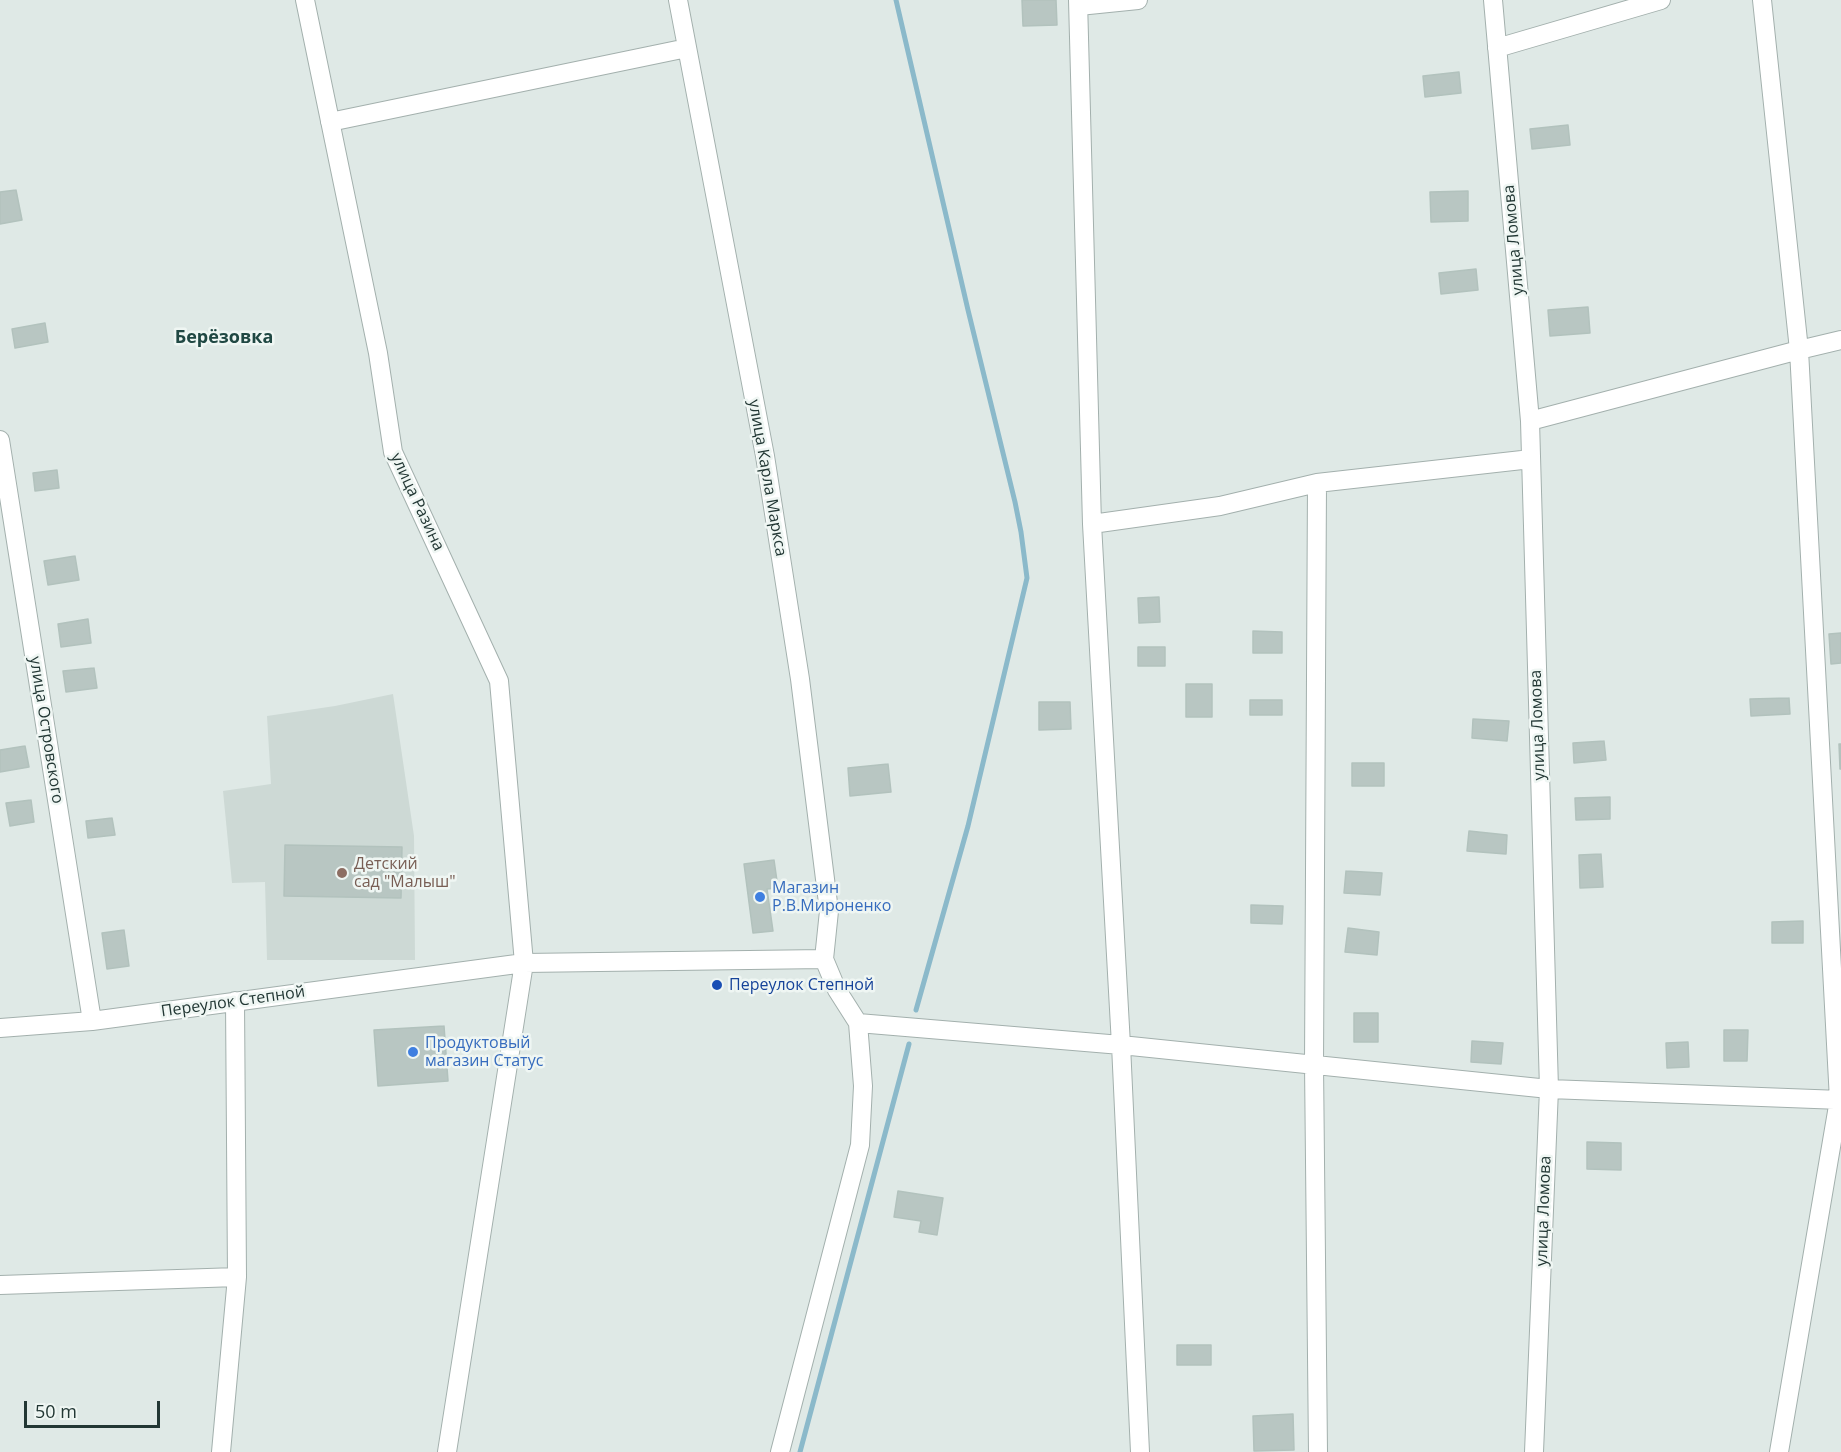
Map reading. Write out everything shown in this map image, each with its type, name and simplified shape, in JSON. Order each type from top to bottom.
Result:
[{"type":"street","name":"улица Разина","points":[[305,0],[378,353],[393,452],[499,681],[524,963],[447,1452]]},
{"type":"street","name":"улица Карла Маркса","points":[[678,0],[765,456],[800,679],[829,911],[824,959]]},
{"type":"street","points":[[1138,0],[1078,3],[1092,524],[1121,1044],[1140,1452]]},
{"type":"street","name":"улица Ломова","points":[[1493,0],[1530,422],[1549,1089],[1533,1452]]},
{"type":"street","points":[[1497,48],[1661,0]]},
{"type":"street","points":[[1762,0],[1799,350],[1840,1100],[1779,1452]]},
{"type":"street","points":[[330,122],[687,48]]},
{"type":"street","points":[[1530,422],[1841,340]]},
{"type":"street","name":"улица Островского","points":[[0,440],[93,1021]]},
{"type":"street","points":[[1092,524],[1220,506],[1317,483],[1531,459]]},
{"type":"street","points":[[1317,483],[1314,1064],[1318,1452]]},
{"type":"street","points":[[780,1452],[860,1145],[862,1086],[858,1023],[837,990],[824,959]]},
{"type":"street","name":"Переулок Степной","points":[[0,1028],[93,1021],[524,963],[824,959]]},
{"type":"street","points":[[221,1452],[237,1277],[235,1001]]},
{"type":"street","points":[[858,1023],[1121,1044],[1549,1089],[1840,1100]]},
{"type":"street","points":[[0,1285],[237,1277]]},
{"type":"shaded area","points":[[393,694],[414,836],[415,960],[267,960],[265,882],[232,883],[223,791],[271,784],[267,716],[335,706]]},
{"type":"building","points":[[1022,0],[1056,0],[1057,25],[1023,26]]},
{"type":"building","points":[[1459,72],[1461,93],[1425,97],[1423,76]]},
{"type":"building","points":[[1568,125],[1570,145],[1532,149],[1530,129]]},
{"type":"building","points":[[16,190],[22,220],[0,224],[0,192]]},
{"type":"building","points":[[1468,191],[1468,221],[1431,222],[1430,192]]},
{"type":"building","points":[[1476,269],[1478,290],[1441,294],[1439,273]]},
{"type":"building","points":[[1588,307],[1590,333],[1550,336],[1548,310]]},
{"type":"building","points":[[45,323],[48,342],[15,348],[12,329]]},
{"type":"building","points":[[57,470],[59,488],[35,491],[33,473]]},
{"type":"building","points":[[75,556],[79,580],[48,585],[44,561]]},
{"type":"building","points":[[1159,597],[1160,622],[1139,623],[1138,598]]},
{"type":"building","points":[[88,619],[91,643],[61,647],[58,624]]},
{"type":"building","points":[[1253,631],[1282,632],[1282,653],[1253,653]]},
{"type":"building","points":[[1841,633],[1841,663],[1831,664],[1829,634]]},
{"type":"building","points":[[1138,647],[1165,647],[1165,666],[1138,666]]},
{"type":"building","points":[[94,668],[97,688],[66,692],[63,671]]},
{"type":"building","points":[[1186,684],[1212,684],[1212,717],[1186,717]]},
{"type":"building","points":[[1789,698],[1790,714],[1751,716],[1750,699]]},
{"type":"building","points":[[1250,700],[1282,700],[1282,715],[1250,715]]},
{"type":"building","points":[[1039,702],[1070,702],[1071,729],[1039,730]]},
{"type":"building","points":[[1473,719],[1509,721],[1507,741],[1472,738]]},
{"type":"building","points":[[1604,741],[1606,760],[1574,763],[1573,743]]},
{"type":"building","points":[[1839,744],[1841,744],[1841,769],[1840,769]]},
{"type":"building","points":[[25,746],[29,767],[0,772],[0,750]]},
{"type":"building","points":[[1352,763],[1384,763],[1384,786],[1352,786]]},
{"type":"building","points":[[888,764],[891,792],[850,796],[848,768]]},
{"type":"building","points":[[1610,797],[1610,819],[1576,820],[1575,798]]},
{"type":"building","points":[[31,800],[34,822],[10,826],[6,803]]},
{"type":"building","points":[[112,818],[115,835],[88,838],[86,821]]},
{"type":"building","points":[[1469,831],[1507,835],[1506,854],[1467,851]]},
{"type":"building","points":[[285,845],[402,847],[401,898],[284,896]]},
{"type":"building","points":[[1601,854],[1603,887],[1580,888],[1579,855]]},
{"type":"building","points":[[774,860],[778,888],[767,889],[773,931],[753,933],[744,864]]},
{"type":"building","points":[[1346,871],[1382,873],[1380,895],[1344,893]]},
{"type":"building","points":[[1251,905],[1283,906],[1282,924],[1251,923]]},
{"type":"building","points":[[1803,921],[1803,943],[1772,943],[1772,922]]},
{"type":"building","points":[[1348,928],[1379,932],[1377,955],[1345,952]]},
{"type":"building","points":[[124,930],[129,966],[107,969],[102,933]]},
{"type":"building","points":[[1354,1013],[1378,1013],[1378,1042],[1354,1042]]},
{"type":"building","points":[[444,1026],[448,1081],[378,1086],[374,1030]]},
{"type":"building","points":[[1724,1030],[1748,1030],[1747,1061],[1724,1061]]},
{"type":"building","points":[[1472,1041],[1503,1043],[1501,1064],[1471,1062]]},
{"type":"building","points":[[1688,1042],[1689,1067],[1667,1068],[1666,1043]]},
{"type":"building","points":[[1587,1142],[1621,1143],[1621,1170],[1587,1169]]},
{"type":"building","points":[[898,1191],[943,1198],[937,1235],[919,1232],[921,1221],[894,1217]]},
{"type":"building","points":[[1177,1345],[1211,1345],[1211,1365],[1177,1365]]},
{"type":"building","points":[[1293,1414],[1294,1450],[1254,1451],[1253,1416]]},
{"type":"waterway","points":[[896,0],[1015,502],[1027,578],[968,826],[916,1010]]},
{"type":"waterway","points":[[800,1452],[909,1044]]},
{"type":"place","name":"Детский сад \"Малыш\"","points":[[342,873]]},
{"type":"place","name":"Магазин Р.В.Мироненко","points":[[760,897]]},
{"type":"place","name":"Переулок Степной","points":[[717,985]]},
{"type":"place","name":"Продуктовый магазин Статус","points":[[413,1052]]},
{"type":"district","name":"Берёзовка","points":[[224,338]]}]
